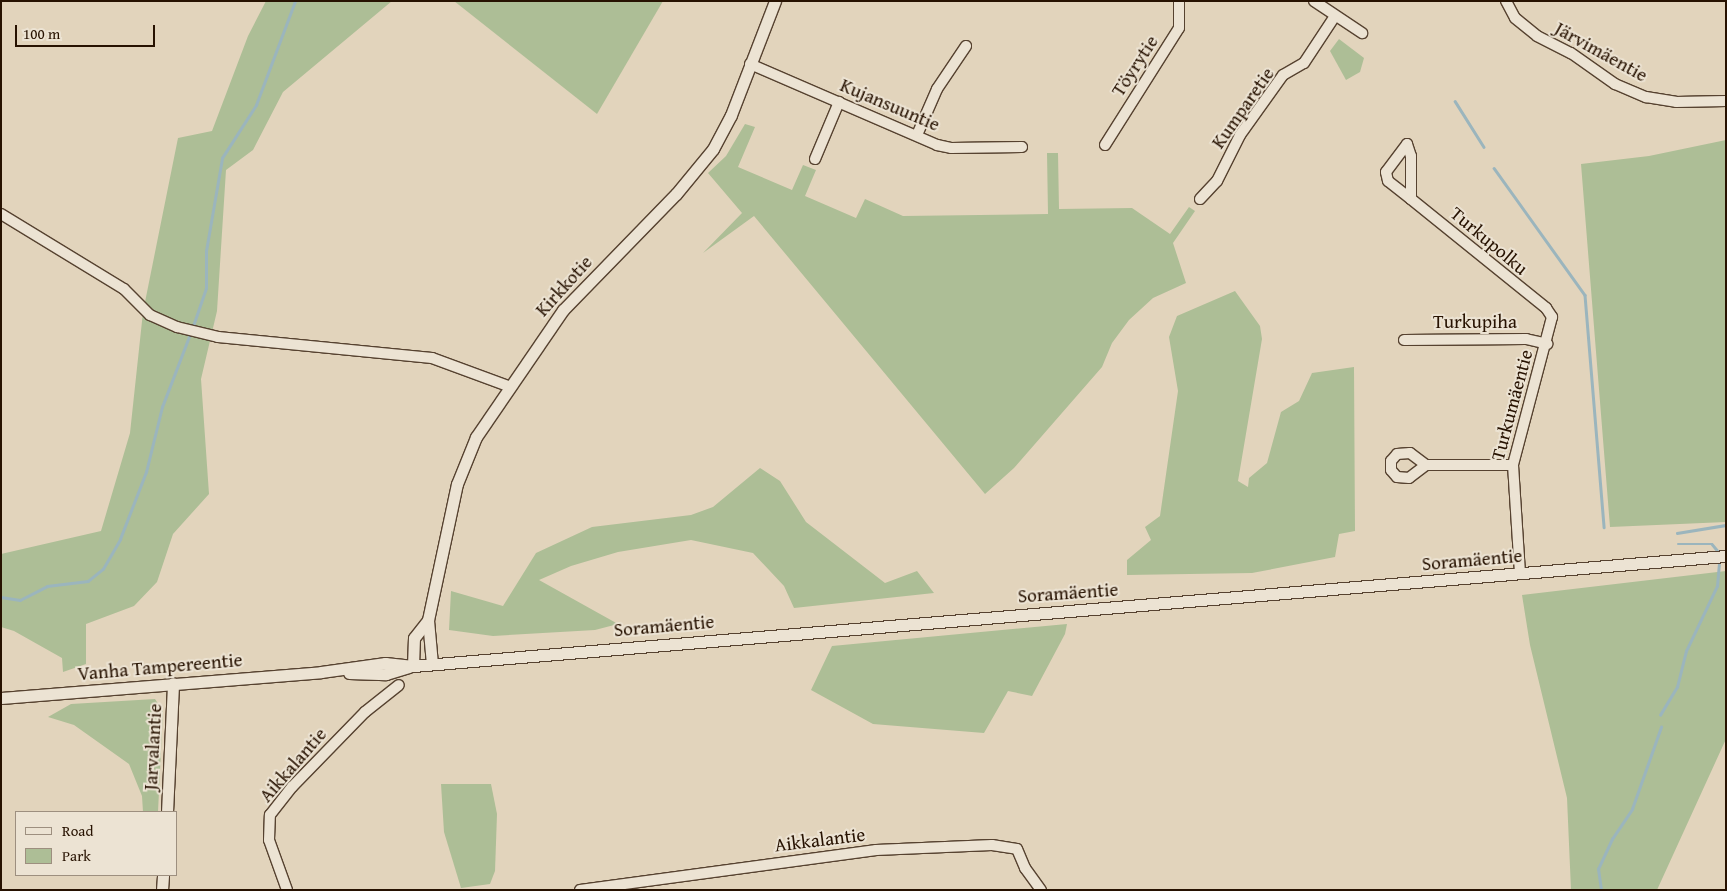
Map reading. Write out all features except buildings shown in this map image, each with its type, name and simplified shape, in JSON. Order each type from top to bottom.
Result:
[{"type":"street","name":"Kirkkotie","points":[[432,664],[428,620],[465,458],[508,386],[563,310],[676,194],[713,149],[731,115],[775,1]]},
{"type":"street","name":"Töyrytie","points":[[1105,144],[1180,28],[1179,1]]},
{"type":"street","points":[[1314,1],[1362,33]]},
{"type":"street","name":"Järvimäentie","points":[[1506,1],[1515,18],[1537,36],[1571,53],[1615,84],[1646,97],[1676,102],[1726,101]]},
{"type":"street","name":"Kumparetie","points":[[1200,199],[1217,181],[1240,135],[1283,75],[1304,63],[1335,16]]},
{"type":"street","points":[[917,135],[937,88],[966,46]]},
{"type":"street","name":"Kujansuuntie","points":[[750,64],[951,148],[1022,147]]},
{"type":"street","points":[[814,159],[839,102]]},
{"type":"street","name":"Turkupolku","points":[[1411,199],[1411,156],[1408,144],[1386,172],[1388,181],[1546,308]]},
{"type":"street","points":[[1,214],[124,289],[150,315],[177,327],[218,337],[432,358],[508,386]]},
{"type":"street","name":"Turkumäentie","points":[[1520,574],[1513,465],[1522,421],[1547,344],[1552,317],[1546,308]]},
{"type":"street","name":"Turkupiha","points":[[1404,340],[1526,339],[1547,344]]},
{"type":"street","points":[[1426,465],[1513,465]]},
{"type":"street","name":"Soramäentie","points":[[413,666],[1726,556]]},
{"type":"street","name":"Kirkkotie","points":[[413,666],[414,638],[428,620]]},
{"type":"street","name":"Vanha Tampereentie","points":[[1,698],[321,672],[385,663],[413,666]]},
{"type":"street","name":"Jarvalantie","points":[[166,811],[173,683]]},
{"type":"street","name":"Aikkalantie","points":[[287,890],[269,840],[270,815],[292,787],[365,712],[399,685]]},
{"type":"street","name":"Aikkalantie","points":[[580,890],[876,850],[992,845],[1017,849],[1026,868],[1041,890]]},
{"type":"street","points":[[162,890],[163,876]]},
{"type":"green space","points":[[266,1],[392,1],[283,92],[253,150],[226,170],[217,311],[201,379],[209,494],[173,534],[157,582],[134,606],[86,624],[86,664],[63,672],[62,658],[14,631],[1,627],[1,554],[101,531],[130,433],[143,312],[178,138],[212,131],[248,36]]},
{"type":"green space","points":[[454,1],[663,1],[597,114]]},
{"type":"green space","points":[[1339,39],[1364,58],[1360,72],[1346,80],[1330,51]]},
{"type":"green space","points":[[745,124],[755,127],[738,167],[792,190],[803,165],[816,170],[805,196],[856,218],[865,199],[903,216],[1048,214],[1047,153],[1058,153],[1059,209],[1132,208],[1170,234],[1189,207],[1195,211],[1173,243],[1186,283],[1153,298],[1129,320],[1112,343],[1102,367],[1014,468],[985,494],[754,216],[703,253],[742,213],[708,173],[726,156]]},
{"type":"green space","points":[[1726,140],[1726,522],[1610,527],[1581,164],[1649,156]]},
{"type":"green space","points":[[1235,291],[1260,326],[1262,339],[1238,481],[1248,487],[1249,478],[1267,463],[1281,412],[1299,401],[1312,373],[1354,367],[1355,531],[1339,534],[1335,557],[1252,573],[1127,575],[1127,560],[1151,540],[1145,527],[1160,516],[1178,391],[1169,337],[1177,316]]},
{"type":"green space","points":[[760,468],[780,481],[806,522],[885,583],[917,571],[934,593],[794,608],[784,586],[753,553],[691,540],[618,552],[571,566],[539,580],[618,624],[595,630],[493,636],[449,630],[451,591],[503,606],[536,553],[592,527],[691,515],[713,507]]},
{"type":"green space","points":[[1726,571],[1726,739],[1657,890],[1571,890],[1567,798],[1530,645],[1522,595]]},
{"type":"green space","points":[[1067,624],[1065,634],[1032,696],[1008,691],[984,733],[873,724],[811,690],[832,646]]},
{"type":"green space","points":[[155,699],[163,711],[158,811],[143,811],[142,796],[129,764],[74,725],[48,717],[71,704]]},
{"type":"green space","points":[[441,784],[491,784],[497,814],[495,871],[490,884],[461,888],[444,832]]},
{"type":"waterway","points":[[192,329],[206,288],[206,251],[222,158],[256,105],[295,1]]},
{"type":"waterway","points":[[1455,101],[1484,147]]},
{"type":"waterway","points":[[1494,168],[1585,295],[1604,527]]},
{"type":"waterway","points":[[1,597],[20,600],[47,586],[88,581],[103,569],[120,539],[146,472],[162,407],[190,334]]},
{"type":"waterway","points":[[1677,533],[1726,525]]},
{"type":"waterway","points":[[1678,544],[1712,544],[1717,550]]},
{"type":"waterway","points":[[1660,715],[1677,687],[1686,651],[1717,586],[1719,565]]},
{"type":"waterway","points":[[1601,890],[1598,869],[1612,839],[1632,809],[1661,727]]}]
